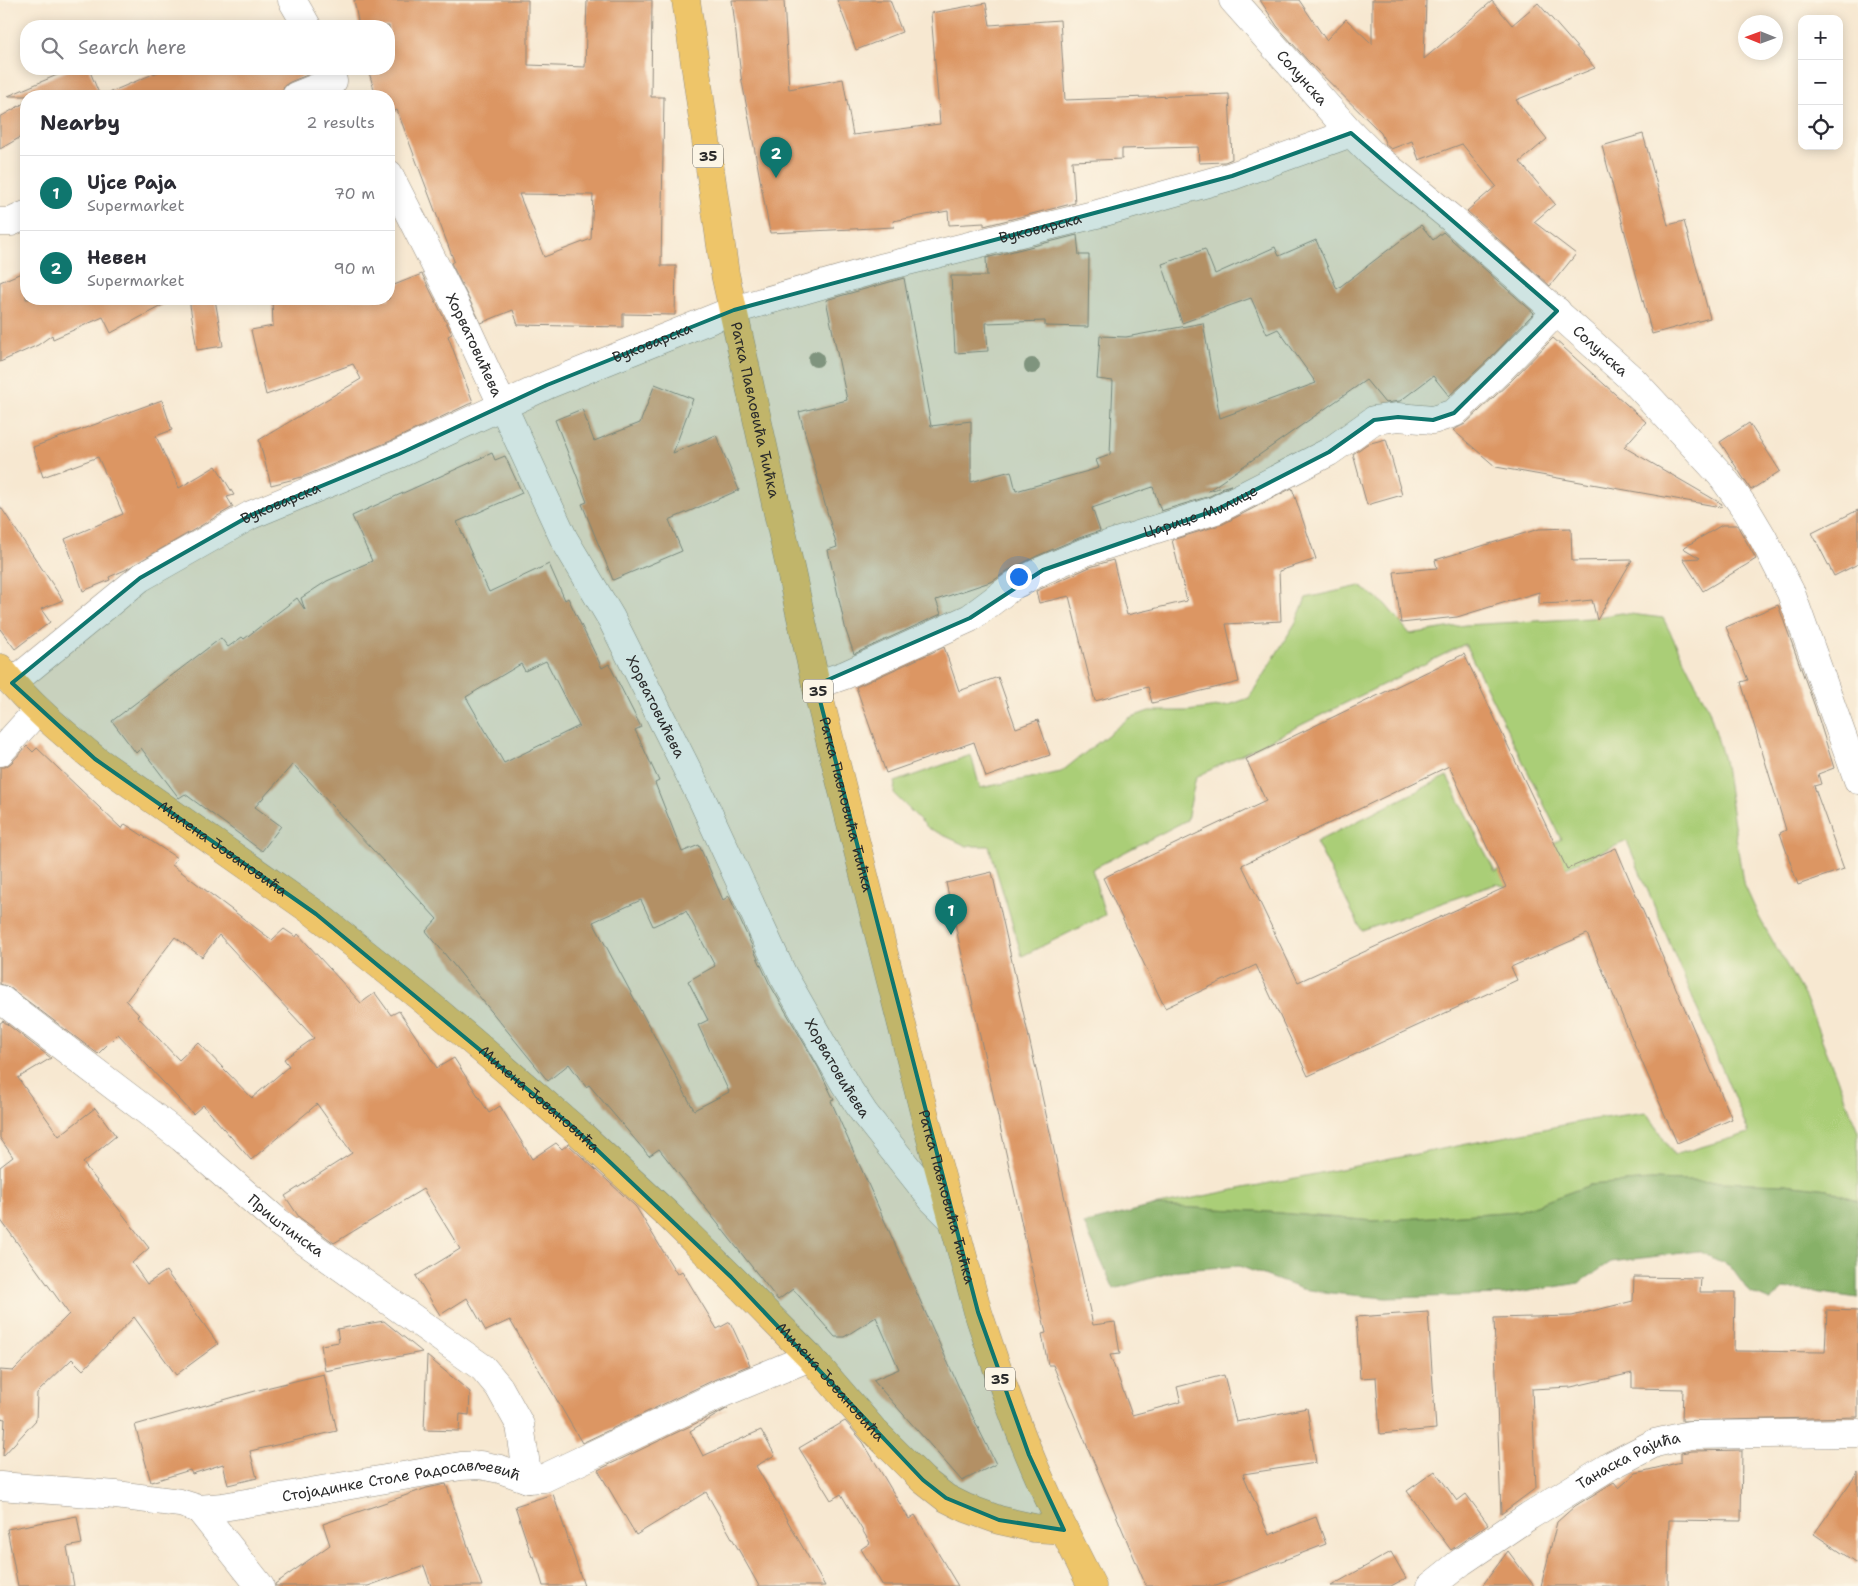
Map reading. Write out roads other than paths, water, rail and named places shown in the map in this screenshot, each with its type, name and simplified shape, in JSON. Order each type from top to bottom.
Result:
[{"type":"main road","name":"Ратка Павловића Ћићка","points":[[686,0],[725,274],[816,685],[856,844],[978,1312],[1029,1455],[1092,1586]]},
{"type":"main road","name":"Милена Јовановића","points":[[6,675],[64,735],[95,759],[316,914],[431,1006],[574,1128],[731,1277],[810,1358],[874,1431],[923,1480],[946,1498],[966,1508],[999,1520],[1034,1528],[1064,1530]]},
{"type":"street","points":[[292,0],[304,20]]},
{"type":"street","name":"Солунска","points":[[1233,0],[1350,133],[1452,219],[1633,380],[1721,475],[1747,511],[1791,593],[1858,780]]},
{"type":"street","points":[[313,90],[335,82]]},
{"type":"street","name":"Вуковарска","points":[[6,675],[140,578],[242,519],[325,483],[399,454],[547,385],[734,310],[884,267],[1101,213],[1232,176],[1350,133]]},
{"type":"street","name":"Хорватовићева","points":[[395,186],[464,320],[502,407],[564,539],[611,618],[701,797],[783,975],[845,1084],[864,1113],[932,1199],[954,1221]]},
{"type":"street","points":[[0,222],[11,222],[20,218]]},
{"type":"street","name":"Царице Милице","points":[[816,685],[845,675],[970,618],[1014,586],[1043,570],[1085,552],[1216,510],[1329,452],[1374,420],[1398,417],[1434,420],[1454,413],[1499,371],[1557,312]]},
{"type":"street","points":[[0,752],[38,710]]},
{"type":"street","name":"Приштинска","points":[[0,999],[182,1138],[278,1222],[483,1368],[499,1387],[520,1425],[528,1479]]},
{"type":"street","name":"Стојадинке Столе Радосављевић","points":[[0,1486],[116,1495],[180,1503],[200,1509],[223,1507],[461,1466],[480,1465],[500,1469],[528,1479],[544,1478],[723,1393],[810,1358]]},
{"type":"street","name":"Танаска Рајића","points":[[1436,1585],[1461,1562],[1528,1516],[1610,1466],[1655,1443],[1690,1435],[1858,1433]]},
{"type":"street","points":[[200,1509],[260,1586]]},
{"type":"place","name":"Невен","points":[[776,178]]},
{"type":"place","name":"Ujce Paja","points":[[951,935]]}]
